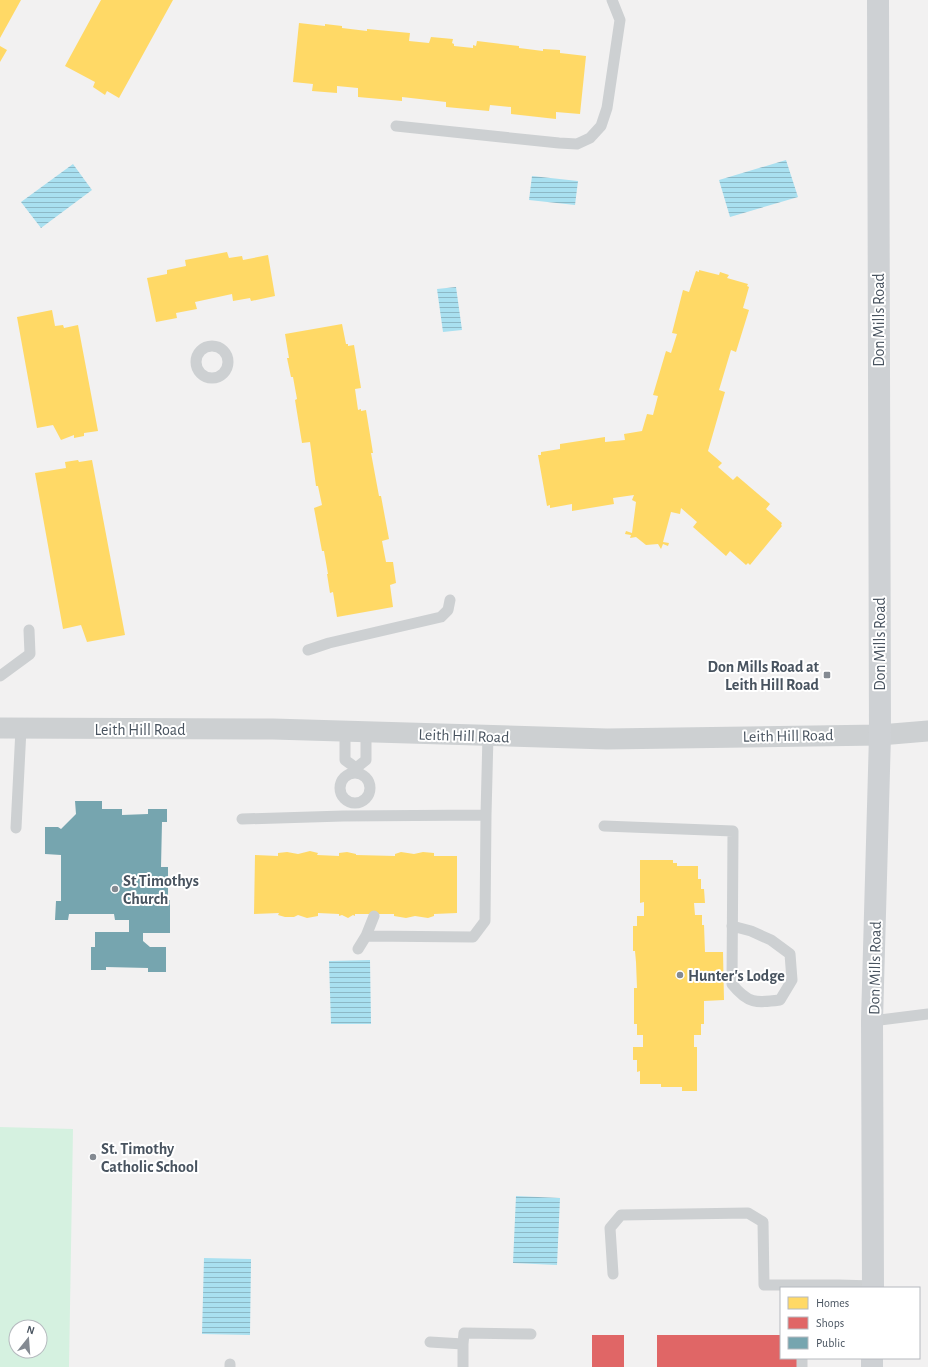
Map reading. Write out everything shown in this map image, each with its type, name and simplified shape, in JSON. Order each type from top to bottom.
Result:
[{"type":"main road","name":"Don Mills Road","points":[[873,1287],[872,1020],[880,735],[878,0]]},
{"type":"street","name":"Leith Hill Road","points":[[0,728],[273,729],[606,739],[880,735],[928,731]]},
{"type":"lane","points":[[396,126],[559,143],[577,144],[590,138],[601,126],[607,108],[620,20],[612,0]]},
{"type":"lane","points":[[308,650],[329,643],[441,617],[448,610],[450,600]]},
{"type":"lane","points":[[0,676],[30,654],[29,630]]},
{"type":"lane","points":[[16,828],[21,729]]},
{"type":"lane","points":[[345,731],[345,760],[355,770],[367,778],[371,787],[370,792],[364,800],[355,803],[350,802],[342,796],[340,786],[342,780],[355,770],[366,760],[366,732]]},
{"type":"lane","points":[[366,936],[473,937],[485,922],[488,735]]},
{"type":"lane","points":[[355,803],[355,816]]},
{"type":"lane","points":[[242,819],[486,815]]},
{"type":"lane","points":[[604,826],[733,831],[732,926],[732,984],[740,995],[758,1003],[780,1000],[792,980],[790,954],[771,940],[751,931],[732,926]]},
{"type":"lane","points":[[358,949],[366,936],[374,916]]},
{"type":"lane","points":[[872,1020],[928,1014]]},
{"type":"lane","points":[[613,1274],[610,1228],[621,1215],[748,1213],[763,1222],[764,1285],[873,1287]]},
{"type":"lane","points":[[463,1367],[464,1333],[531,1334]]},
{"type":"lane","points":[[430,1342],[463,1344]]},
{"type":"green space","points":[[0,1127],[73,1129],[69,1367],[0,1367]]},
{"type":"water","points":[[786,160],[798,197],[730,217],[719,180]]},
{"type":"water","points":[[73,164],[92,190],[41,228],[21,202]]},
{"type":"water","points":[[532,176],[578,181],[575,205],[529,200]]},
{"type":"water","points":[[456,287],[462,330],[443,332],[437,289]]},
{"type":"water","points":[[370,960],[371,1024],[331,1024],[329,961]]},
{"type":"water","points":[[516,1196],[560,1198],[557,1265],[513,1263]]},
{"type":"water","points":[[204,1258],[251,1259],[250,1335],[202,1334]]},
{"type":"building: Homes","points":[[0,0],[21,0],[0,38]]},
{"type":"building: Homes","points":[[101,0],[173,0],[119,98],[107,91],[105,95],[93,87],[95,82],[65,66]]},
{"type":"building: Homes","points":[[299,23],[342,26],[342,28],[367,31],[367,29],[410,33],[409,41],[429,43],[431,37],[453,39],[452,43],[454,46],[473,48],[473,45],[476,46],[477,41],[519,46],[519,48],[543,51],[543,49],[560,50],[560,53],[586,56],[580,114],[556,112],[556,119],[511,114],[511,107],[490,105],[489,111],[446,107],[446,102],[402,97],[402,101],[358,97],[358,88],[337,86],[337,93],[312,91],[313,84],[293,82]]},
{"type":"building: Homes","points":[[0,46],[7,50],[0,62]]},
{"type":"building: Homes","points":[[227,252],[229,258],[242,256],[243,260],[268,255],[275,296],[251,301],[250,298],[233,301],[232,294],[195,302],[197,309],[176,313],[177,318],[156,322],[147,278],[167,274],[167,270],[186,266],[185,260]]},
{"type":"building: Homes","points":[[699,270],[719,275],[720,272],[729,275],[727,278],[748,284],[747,286],[749,287],[743,308],[749,310],[736,352],[731,350],[719,390],[725,392],[708,451],[722,463],[718,467],[733,480],[737,476],[770,504],[766,509],[782,523],[782,526],[750,565],[748,563],[746,565],[730,551],[726,556],[693,527],[697,522],[681,508],[680,514],[671,512],[663,542],[669,543],[668,546],[663,544],[661,549],[658,544],[646,545],[636,537],[630,538],[631,535],[625,534],[626,531],[632,533],[636,502],[632,500],[634,495],[613,498],[614,504],[572,511],[572,504],[550,508],[550,505],[547,506],[538,455],[541,455],[541,452],[560,449],[560,444],[605,437],[605,442],[625,440],[624,434],[642,431],[647,414],[653,415],[658,396],[653,395],[666,351],[671,353],[677,334],[672,333],[683,290],[689,292],[696,271],[699,272]]},
{"type":"building: Homes","points":[[52,310],[55,326],[63,325],[64,328],[78,325],[98,431],[84,433],[84,436],[74,438],[74,435],[61,440],[53,425],[37,428],[17,317]]},
{"type":"building: Homes","points":[[342,324],[346,344],[348,344],[348,346],[354,345],[361,388],[355,389],[358,410],[366,410],[373,453],[371,453],[389,539],[382,541],[386,562],[393,562],[396,583],[390,585],[393,607],[337,617],[333,592],[330,593],[324,551],[322,551],[314,508],[322,505],[318,486],[316,486],[310,442],[302,443],[295,400],[297,399],[293,377],[291,377],[287,358],[289,358],[285,334]]},
{"type":"building: Homes","points":[[78,460],[79,462],[92,460],[125,635],[87,642],[81,625],[63,629],[35,473],[66,468],[65,462]]},
{"type":"building: Homes","points":[[310,851],[318,853],[317,855],[339,856],[339,853],[347,852],[356,855],[395,856],[395,854],[401,852],[414,854],[423,852],[434,853],[434,856],[457,856],[457,913],[434,914],[434,916],[428,918],[415,916],[406,918],[394,916],[394,914],[355,914],[355,916],[353,915],[348,918],[342,915],[339,916],[339,914],[318,913],[318,916],[307,918],[298,915],[294,917],[285,917],[278,915],[279,913],[254,914],[255,855],[278,856],[278,853],[287,852],[298,854]]},
{"type":"building: Homes","name":"Hunter's Lodge","points":[[640,860],[673,860],[673,863],[677,863],[677,866],[698,866],[698,879],[701,879],[701,889],[704,889],[705,903],[694,903],[695,915],[702,915],[705,952],[723,952],[724,1000],[704,1001],[704,1024],[701,1024],[701,1035],[694,1035],[694,1047],[697,1047],[697,1091],[682,1091],[682,1087],[661,1087],[661,1084],[640,1084],[640,1071],[637,1072],[637,1060],[633,1060],[633,1047],[643,1047],[643,1035],[637,1035],[637,1024],[634,1024],[634,988],[637,988],[635,951],[633,951],[633,926],[637,926],[637,916],[644,916],[644,902],[640,903]]},
{"type":"building: Shops","points":[[592,1335],[624,1335],[624,1367],[592,1367]]},
{"type":"building: Shops","points":[[657,1335],[780,1335],[780,1359],[797,1359],[797,1367],[657,1367]]},
{"type":"building: Public","name":"St Timothys Church","points":[[75,801],[102,801],[102,809],[122,809],[122,815],[148,814],[148,809],[167,809],[167,822],[162,822],[161,867],[168,867],[170,933],[143,933],[143,941],[150,947],[166,947],[166,972],[148,972],[148,968],[106,967],[106,970],[91,970],[91,947],[95,947],[95,932],[129,932],[129,920],[115,920],[114,914],[69,914],[68,920],[55,920],[56,901],[61,901],[61,855],[45,854],[45,827],[58,827],[61,829],[76,814]]},
{"type":"place","name":"Don Mills Road at Leith Hill Road","points":[[827,675]]},
{"type":"place","name":"St Timothys Church","points":[[115,889]]},
{"type":"place","name":"Hunter's Lodge","points":[[680,975]]},
{"type":"place","name":"St. Timothy Catholic School","points":[[93,1157]]}]
